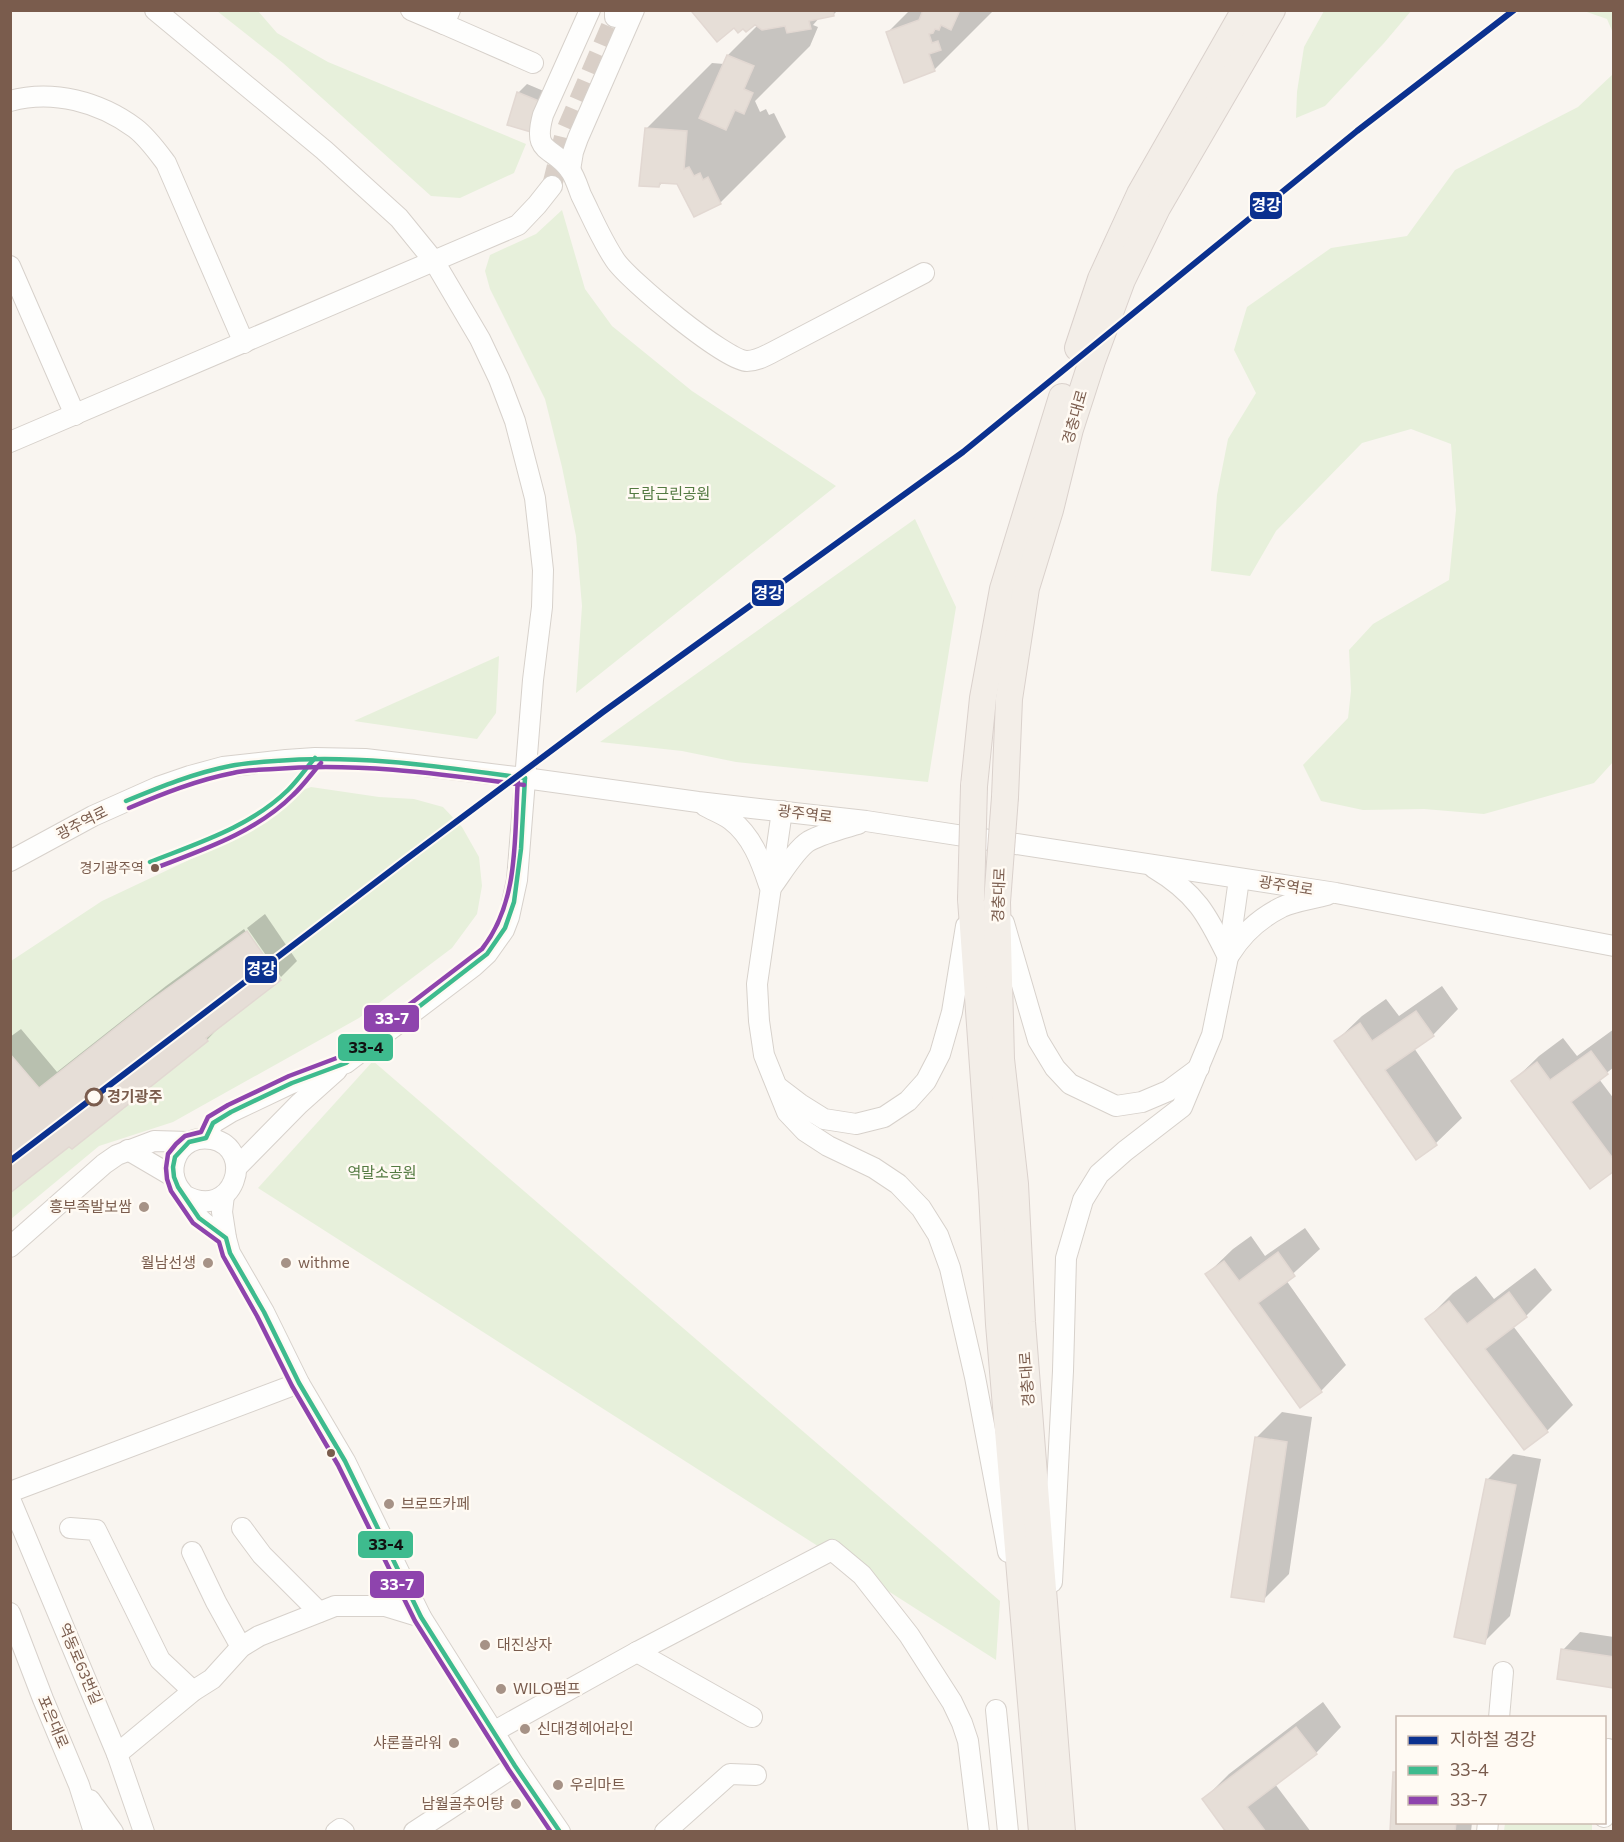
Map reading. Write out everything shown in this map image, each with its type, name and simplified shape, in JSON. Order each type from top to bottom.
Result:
[{"type":"main road","name":"경충대로","points":[[1062,1832],[1037,1647],[999,1323],[971,899],[974,786],[982,698],[1003,589],[1040,465],[1101,279],[1140,194],[1245,10]]},
{"type":"main road","name":"경충대로","points":[[1042,1832],[1037,1647],[1015,1184],[1001,1059],[997,902],[1009,699],[1026,588],[1050,510],[1070,429],[1122,280],[1157,208],[1272,10]]},
{"type":"street","points":[[155,10],[324,150],[399,218],[434,261],[480,339],[515,421],[535,498],[543,570],[542,607],[533,680],[517,880],[509,917],[497,942],[474,966],[346,1063],[299,1104],[237,1167]]},
{"type":"street","points":[[411,10],[447,17],[533,63]]},
{"type":"street","points":[[590,10],[543,115],[539,131],[547,151],[570,170],[616,262],[660,305],[706,339],[746,361],[759,359],[924,273]]},
{"type":"street","points":[[615,10],[615,17],[621,10]]},
{"type":"street","points":[[570,170],[578,138],[634,10]]},
{"type":"street","points":[[10,101],[24,97],[62,97],[90,104],[116,116],[136,129],[152,145],[166,163],[244,343]]},
{"type":"street","points":[[10,442],[518,225],[552,186]]},
{"type":"street","points":[[10,266],[75,415]]},
{"type":"street","name":"광주역로","points":[[10,861],[93,816],[126,801],[158,787],[223,767],[286,760],[346,758],[390,761],[698,802],[866,821],[1336,893],[1614,946]]},
{"type":"street","points":[[698,802],[732,820],[745,835],[758,852],[770,890]]},
{"type":"street","points":[[782,811],[757,984],[764,1054],[787,1112],[806,1131],[828,1146],[874,1168],[898,1184],[921,1208],[938,1235],[950,1268],[1037,1647]]},
{"type":"street","points":[[770,890],[807,842],[829,832],[866,821]]},
{"type":"street","points":[[1146,863],[1174,880],[1194,898],[1210,921],[1228,957]]},
{"type":"street","points":[[1037,1647],[1062,1383],[1066,1258],[1083,1200],[1099,1174],[1182,1107],[1212,1035],[1228,957],[1239,879]]},
{"type":"street","points":[[1228,957],[1241,937],[1262,919],[1284,906],[1336,893]]},
{"type":"street","points":[[778,1087],[824,1119],[855,1124],[884,1117],[908,1101],[926,1082],[940,1054],[952,1012],[971,899]]},
{"type":"street","points":[[997,902],[1038,1040],[1055,1068],[1070,1084],[1116,1106],[1142,1102],[1168,1091],[1199,1068]]},
{"type":"street","points":[[226,1238],[200,1218],[177,1187],[173,1167],[175,1157],[181,1149],[197,1140],[213,1123],[231,1112],[292,1083],[346,1063]]},
{"type":"street","points":[[10,1246],[117,1155],[154,1141],[218,1140],[234,1156],[237,1167],[236,1178],[231,1188],[224,1196],[204,1202],[184,1195]]},
{"type":"street","points":[[128,1150],[174,1177]]},
{"type":"street","points":[[224,1196],[222,1212],[230,1253],[264,1312],[299,1383],[345,1461],[421,1617],[515,1766],[560,1832]]},
{"type":"street","points":[[10,1492],[299,1383]]},
{"type":"street","name":"역동로63번길","points":[[10,1499],[117,1754],[144,1832]]},
{"type":"street","points":[[70,1528],[96,1530],[160,1659],[193,1691]]},
{"type":"street","points":[[242,1528],[262,1555],[319,1612]]},
{"type":"street","points":[[494,1732],[637,1652],[832,1550],[862,1575],[909,1635],[952,1702],[968,1741],[979,1832]]},
{"type":"street","points":[[192,1552],[241,1647]]},
{"type":"street","points":[[117,1754],[193,1691],[212,1679],[241,1647],[259,1636],[335,1606],[385,1606],[421,1617]]},
{"type":"street","name":"포은대로","points":[[10,1613],[79,1785],[94,1832]]},
{"type":"street","points":[[637,1652],[752,1717]]},
{"type":"street","points":[[1499,1716],[1503,1672]]},
{"type":"street","points":[[996,1710],[1008,1832]]},
{"type":"street","points":[[1606,1826],[1609,1750]]},
{"type":"street","points":[[414,1832],[515,1766]]},
{"type":"street","points":[[665,1832],[730,1774],[756,1775]]},
{"type":"street","points":[[79,1785],[113,1832]]},
{"type":"street","points":[[336,1832],[340,1829],[344,1832]]},
{"type":"green space","points":[[217,11],[258,11],[277,33],[328,62],[526,144],[514,173],[460,198],[431,196],[283,63]]},
{"type":"green space","points":[[1324,11],[1411,11],[1325,106],[1296,118],[1297,92],[1304,47]]},
{"type":"green space","points":[[1584,11],[1613,11],[1613,33],[1607,19]]},
{"type":"green space","points":[[1613,74],[1613,762],[1594,783],[1484,814],[1424,809],[1363,810],[1321,801],[1303,765],[1348,718],[1351,691],[1349,650],[1373,624],[1449,580],[1456,510],[1451,444],[1411,429],[1362,443],[1276,531],[1250,576],[1211,571],[1217,495],[1228,439],[1256,393],[1234,350],[1247,307],[1331,248],[1407,236],[1455,170],[1578,107]]},
{"type":"green space","name":"도람근린공원","points":[[562,210],[585,289],[612,326],[692,391],[836,486],[576,693],[582,606],[576,536],[562,467],[545,399],[490,289],[485,271],[490,255],[536,234]]},
{"type":"green space","points":[[915,519],[956,607],[928,782],[736,762],[682,751],[600,742]]},
{"type":"green space","points":[[499,656],[496,713],[477,739],[354,721]]},
{"type":"green space","points":[[311,787],[379,797],[414,799],[443,807],[462,827],[479,857],[482,886],[477,914],[452,948],[359,1018],[173,1122],[99,1146],[11,1219],[11,961],[102,901],[227,842],[297,792]]},
{"type":"green space","name":"역말소공원","points":[[373,1061],[1000,1601],[996,1660],[258,1188]]},
{"type":"green space","points":[[1505,1824],[1592,1824],[1592,1831],[1504,1831]]},
{"type":"building","points":[[693,10],[833,10],[834,16],[809,21],[811,29],[787,33],[785,26],[762,30],[755,25],[746,32],[743,29],[738,33],[734,28],[717,42],[692,12]]},
{"type":"building","points":[[923,10],[960,10],[951,30],[941,25],[939,30],[935,29],[929,34],[932,43],[938,41],[941,50],[929,54],[935,71],[904,83],[886,32],[919,20]]},
{"type":"building","points":[[727,55],[754,66],[744,89],[753,93],[744,114],[735,110],[726,130],[699,118]]},
{"type":"building","points":[[517,92],[539,101],[531,132],[507,125]]},
{"type":"building","points":[[645,128],[687,131],[684,169],[689,167],[694,176],[700,173],[703,180],[708,177],[721,204],[694,217],[677,184],[660,183],[659,187],[639,186]]},
{"type":"building","points":[[247,931],[281,980],[206,1038],[208,1041],[72,1149],[69,1147],[10,1193],[10,1054],[39,1088],[147,1003]]},
{"type":"building","points":[[1416,1011],[1434,1036],[1385,1070],[1437,1145],[1416,1160],[1334,1041],[1360,1023],[1372,1041]]},
{"type":"building","points":[[1591,1051],[1608,1074],[1571,1102],[1614,1160],[1614,1171],[1590,1189],[1511,1081],[1537,1062],[1550,1080]]},
{"type":"building","points":[[1278,1252],[1295,1276],[1258,1303],[1322,1392],[1300,1408],[1205,1274],[1224,1261],[1239,1281]]},
{"type":"building","points":[[1509,1292],[1527,1317],[1485,1349],[1548,1432],[1524,1450],[1425,1319],[1449,1301],[1467,1324]]},
{"type":"building","points":[[1255,1437],[1287,1442],[1264,1602],[1231,1597]]},
{"type":"building","points":[[1486,1479],[1516,1485],[1485,1644],[1454,1637]]},
{"type":"building","points":[[1561,1649],[1614,1657],[1614,1688],[1557,1679]]},
{"type":"building","points":[[1296,1727],[1317,1754],[1247,1807],[1266,1832],[1226,1832],[1202,1799]]},
{"type":"building","points":[[1393,1772],[1396,1772],[1396,1824],[1456,1824],[1455,1832],[1390,1832]]},
{"type":"tunnel","points":[[552,186],[565,133],[615,17]]},
{"type":"metro line","name":"경강","points":[[10,1161],[603,712],[963,452],[1357,131],[1514,10]]},
{"type":"transit line","name":"33-4","points":[[150,862],[223,833],[257,814],[288,790],[315,758]]},
{"type":"transit line","name":"33-4","points":[[126,801],[203,772],[236,765],[306,759],[369,760],[525,778]]},
{"type":"transit line","name":"33-7","points":[[153,869],[227,839],[262,820],[297,791],[321,763]]},
{"type":"transit line","name":"33-7","points":[[129,808],[206,779],[253,770],[305,767],[368,768],[431,773],[524,785]]},
{"type":"transit line","name":"33-7","points":[[518,778],[515,844],[509,889],[503,910],[482,949],[342,1056],[289,1076],[208,1117],[201,1132],[185,1136],[176,1144],[168,1154],[166,1168],[171,1191],[193,1223],[219,1242],[223,1256],[257,1316],[292,1386],[338,1465],[415,1621],[551,1832]]},
{"type":"transit line","name":"33-4","points":[[525,778],[521,849],[514,902],[505,928],[487,954],[346,1063],[292,1083],[213,1123],[206,1138],[189,1142],[175,1157],[173,1167],[178,1187],[199,1218],[226,1238],[230,1253],[264,1312],[299,1383],[345,1461],[421,1617],[515,1766],[560,1832]]},
{"type":"place","name":"경기광주역","points":[[155,868]]},
{"type":"place","name":"경기광주","points":[[94,1097]]},
{"type":"place","name":"흥부족발보쌈","points":[[144,1207]]},
{"type":"place","name":"월남선생","points":[[208,1263]]},
{"type":"place","name":"withme","points":[[286,1263]]},
{"type":"place","name":"브로뜨카페","points":[[389,1504]]},
{"type":"place","name":"대진상자","points":[[485,1645]]},
{"type":"place","name":"WILO펌프","points":[[501,1689]]},
{"type":"place","name":"신대경헤어라인","points":[[525,1729]]},
{"type":"place","name":"샤론플라워","points":[[454,1743]]},
{"type":"place","name":"우리마트","points":[[558,1785]]},
{"type":"place","name":"남월골추어탕","points":[[516,1804]]}]
